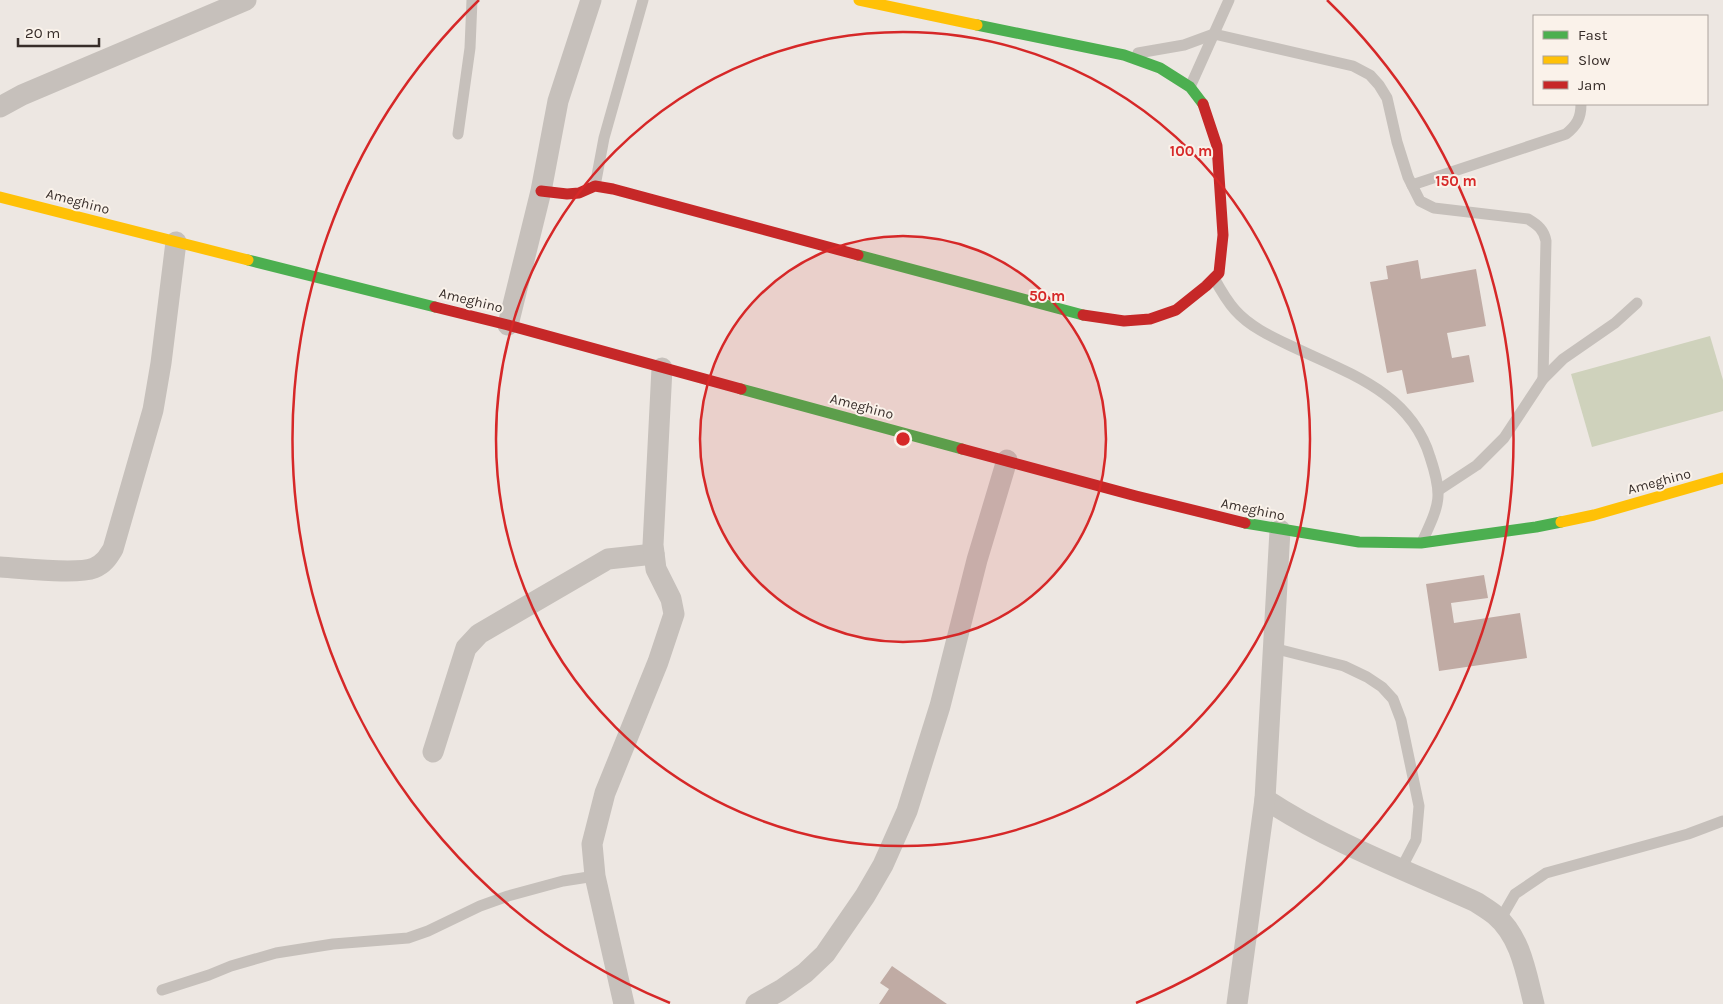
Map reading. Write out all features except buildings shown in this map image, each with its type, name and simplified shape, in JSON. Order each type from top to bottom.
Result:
[{"type":"street","points":[[0,107],[22,95],[246,0]]},
{"type":"street","points":[[508,325],[541,190],[558,101],[591,0]]},
{"type":"street","points":[[541,190],[579,193],[595,186],[613,188],[1078,314],[1124,321],[1150,319],[1176,310],[1218,273],[1223,236],[1217,146],[1203,104],[1190,87],[1160,68],[1124,55],[920,7],[860,0]]},
{"type":"street","name":"Ameghino","points":[[0,196],[508,325],[1221,518],[1280,530],[1359,542],[1421,544],[1536,527],[1594,514],[1723,478]]},
{"type":"street","points":[[0,567],[69,570],[93,568],[104,563],[113,549],[153,410],[161,363],[176,242]]},
{"type":"street","points":[[624,1004],[595,876],[592,844],[605,793],[658,662],[674,614],[671,599],[656,568],[652,545],[662,368]]},
{"type":"street","points":[[756,1004],[805,973],[825,954],[865,896],[883,865],[907,811],[940,706],[977,560],[1007,460]]},
{"type":"street","points":[[1236,1004],[1265,799],[1280,530]]},
{"type":"street","points":[[433,752],[466,648],[479,634],[608,560],[654,554]]},
{"type":"street","points":[[1265,799],[1291,816],[1401,869],[1476,902],[1496,915],[1508,929],[1521,953],[1534,1004]]},
{"type":"lane","points":[[458,134],[470,48],[472,0]]},
{"type":"lane","points":[[595,186],[604,138],[643,0]]},
{"type":"lane","points":[[1190,87],[1229,0]]},
{"type":"lane","points":[[1124,55],[1184,45],[1214,34],[1353,66],[1370,75],[1387,98],[1397,142],[1408,176],[1420,201],[1434,208],[1528,219],[1537,224],[1545,234],[1543,379]]},
{"type":"lane","points":[[1412,185],[1566,134],[1576,125],[1581,113],[1581,105]]},
{"type":"lane","points":[[1214,278],[1235,311],[1250,323],[1270,336],[1373,386],[1397,402],[1419,430],[1428,449],[1439,490],[1438,504],[1421,544]]},
{"type":"lane","points":[[1439,490],[1477,465],[1504,438],[1543,379],[1563,359],[1615,323],[1637,303]]},
{"type":"lane","points":[[1273,648],[1344,666],[1382,687],[1393,699],[1401,720],[1419,806],[1416,840],[1401,869]]},
{"type":"lane","points":[[1500,920],[1515,894],[1546,873],[1688,834],[1723,821]]},
{"type":"lane","points":[[162,990],[231,966],[276,953],[333,944],[408,938],[428,931],[480,906],[508,896],[563,881],[595,876]]},
{"type":"green space","points":[[1710,336],[1723,380],[1723,411],[1592,447],[1571,374]]},
{"type":"traffic: fast","points":[[977,25],[1124,55],[1160,68],[1190,87],[1203,104]]},
{"type":"traffic: fast","points":[[858,255],[1083,315]]},
{"type":"traffic: fast","points":[[248,260],[435,307]]},
{"type":"traffic: fast","points":[[741,389],[962,449]]},
{"type":"traffic: fast","points":[[1245,523],[1359,542],[1421,543],[1561,522]]},
{"type":"traffic: slow","points":[[859,0],[977,25]]},
{"type":"traffic: slow","points":[[0,197],[248,260]]},
{"type":"traffic: slow","points":[[1561,522],[1594,515],[1723,478]]},
{"type":"traffic: jam","points":[[1083,315],[1124,321],[1150,319],[1176,310],[1219,273],[1223,235],[1217,146],[1203,104]]},
{"type":"traffic: jam","points":[[541,191],[567,194],[579,193],[595,186],[613,189],[858,255]]},
{"type":"traffic: jam","points":[[435,307],[508,325],[741,389]]},
{"type":"traffic: jam","points":[[962,449],[1245,523]]}]
